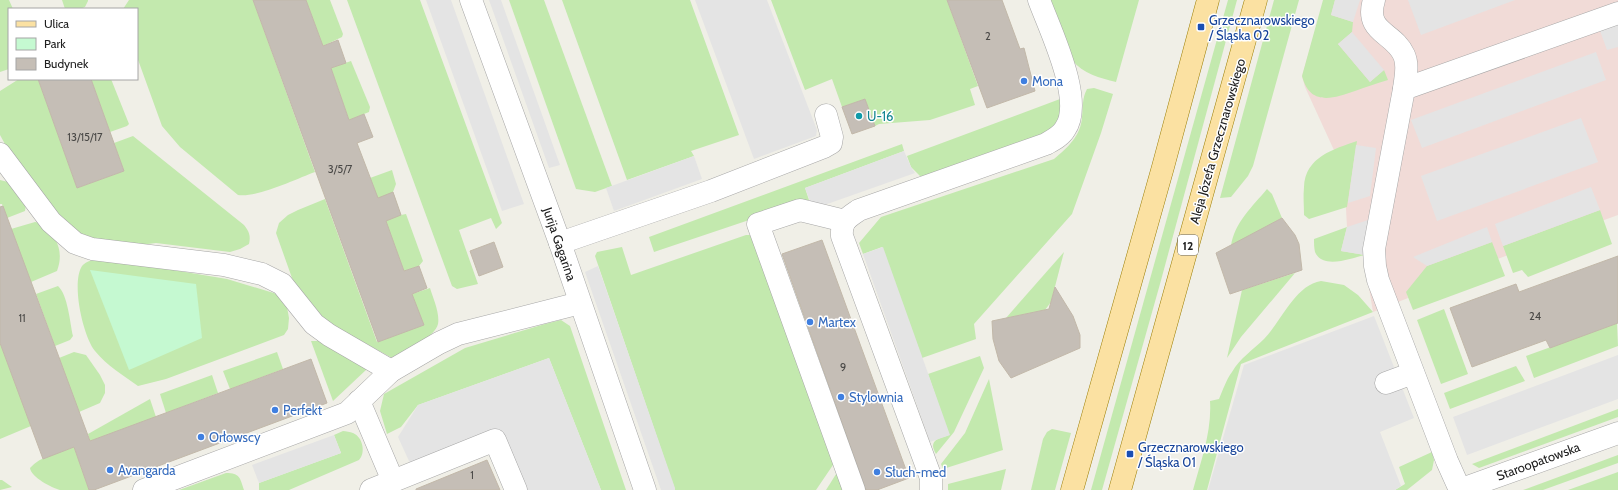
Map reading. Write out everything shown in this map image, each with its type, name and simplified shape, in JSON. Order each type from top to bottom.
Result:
[{"type":"main road","points":[[1072,490],[1161,174],[1208,0]]},
{"type":"main road","name":"Aleja Józefa Grzecznarowskiego","points":[[1120,490],[1256,0]]},
{"type":"street","name":"Jurija Gagarina","points":[[471,0],[560,243],[645,490]]},
{"type":"street","points":[[931,490],[931,478],[842,236],[841,227],[847,218],[859,210],[1046,144],[1058,137],[1066,128],[1072,113],[1070,86],[1039,0]]},
{"type":"street","points":[[1374,0],[1371,9],[1374,22],[1404,55],[1407,66],[1374,249],[1375,266],[1378,280],[1459,490]]},
{"type":"street","points":[[1404,89],[1618,13]]},
{"type":"street","points":[[560,243],[711,191],[824,147],[831,143],[832,137],[826,115]]},
{"type":"street","points":[[0,154],[51,222],[80,246],[92,249],[224,265],[262,274],[282,284],[314,324],[329,335],[391,370]]},
{"type":"street","points":[[845,221],[800,210],[758,224],[854,490]]},
{"type":"street","points":[[144,490],[347,413],[391,370],[458,334],[580,303]]},
{"type":"street","points":[[1386,383],[1413,373]]},
{"type":"street","points":[[359,401],[393,481]]},
{"type":"street","name":"Staroopatowska","points":[[1459,490],[1618,433]]},
{"type":"street","points":[[371,490],[495,440],[516,490]]},
{"type":"shaded area","points":[[426,0],[451,0],[524,204],[502,211]]},
{"type":"shaded area","points":[[489,0],[501,0],[560,165],[549,168]]},
{"type":"shaded area","points":[[695,0],[767,0],[817,130],[816,136],[754,159]]},
{"type":"shaded area","points":[[1324,0],[1618,0],[1618,215],[1407,292],[1408,298],[1373,312],[1365,255],[1341,251],[1347,227],[1344,172],[1305,87],[1302,76]]},
{"type":"shaded area","points":[[1335,0],[1360,0],[1353,22],[1331,15]]},
{"type":"shaded area","points":[[1408,0],[1515,0],[1421,35]]},
{"type":"shaded area","points":[[1618,21],[1618,47],[1607,50],[1599,28]]},
{"type":"shaded area","points":[[1352,32],[1384,70],[1370,82],[1338,44]]},
{"type":"shaded area","points":[[1596,52],[1606,80],[1422,148],[1411,120]]},
{"type":"shaded area","points":[[1581,118],[1598,162],[1437,221],[1421,176]]},
{"type":"shaded area","points":[[1356,145],[1376,148],[1370,196],[1348,203]]},
{"type":"shaded area","points":[[904,151],[915,173],[813,209],[805,188]]},
{"type":"shaded area","points":[[694,156],[702,179],[614,211],[606,188]]},
{"type":"shaded area","points":[[1591,187],[1600,210],[1503,246],[1495,224]]},
{"type":"shaded area","points":[[1371,219],[1365,255],[1341,251],[1347,227]]},
{"type":"shaded area","points":[[1487,227],[1492,242],[1427,266],[1413,257]]},
{"type":"shaded area","points":[[883,247],[950,435],[930,442],[863,254]]},
{"type":"shaded area","points":[[598,266],[675,490],[661,490],[585,272]]},
{"type":"shaded area","points":[[1374,316],[1414,418],[1380,432],[1401,486],[1395,490],[1208,490],[1244,365]]},
{"type":"shaded area","points":[[1618,355],[1618,399],[1467,455],[1453,417]]},
{"type":"shaded area","points":[[549,358],[601,490],[525,490],[504,447],[414,472],[398,437],[418,405]]},
{"type":"shaded area","points":[[334,435],[341,453],[259,483],[252,465]]},
{"type":"green space","points":[[0,0],[9,0],[13,8],[8,8],[8,69],[0,72]]},
{"type":"green space","points":[[62,0],[88,0],[85,7],[82,8],[65,8]]},
{"type":"green space","points":[[129,0],[253,0],[315,172],[266,191],[255,194],[238,195],[180,147],[162,126],[138,60],[138,8],[124,8]]},
{"type":"green space","points":[[306,0],[330,0],[343,34],[342,37],[323,46]]},
{"type":"green space","points":[[347,0],[420,0],[502,223],[496,229],[491,218],[459,230],[478,284],[457,289],[452,286]]},
{"type":"green space","points":[[509,0],[544,0],[612,186],[595,192],[576,189]]},
{"type":"green space","points":[[562,0],[690,0],[739,135],[691,151],[694,156],[627,180]]},
{"type":"green space","points":[[771,0],[947,0],[978,86],[970,89],[975,105],[930,120],[879,124],[875,126],[865,99],[842,107],[832,79],[805,90]]},
{"type":"green space","points":[[1048,0],[1139,0],[1116,82],[1098,77],[1076,65],[1072,60]]},
{"type":"green space","points":[[1228,0],[1237,0],[1160,284],[1102,490],[1091,490]]},
{"type":"green space","points":[[1274,0],[1299,0],[1253,166],[1248,176],[1231,197],[1220,198]]},
{"type":"green space","points":[[1323,0],[1335,0],[1331,15],[1353,22],[1352,32],[1338,44],[1370,82],[1384,70],[1388,80],[1330,98],[1316,96],[1310,92],[1302,76]]},
{"type":"green space","points":[[351,61],[370,107],[369,112],[349,120],[331,68]]},
{"type":"green space","points":[[17,80],[38,80],[77,188],[124,171],[114,143],[133,136],[244,225],[249,234],[249,244],[230,252],[156,243],[131,246],[109,246],[76,233],[55,215],[16,164],[0,135],[0,91]]},
{"type":"green space","points":[[91,80],[111,80],[129,124],[110,132]]},
{"type":"green space","points":[[1094,88],[1113,94],[1101,133],[1072,214],[974,324],[976,339],[922,358],[882,247],[863,254],[859,243],[881,217],[1054,159],[1076,136],[1081,124],[1085,92],[1087,89]]},
{"type":"green space","points":[[1060,99],[1059,117],[1049,132],[921,177],[911,167],[907,156]]},
{"type":"green space","points":[[1357,141],[1347,207],[1309,219],[1304,215],[1304,187],[1309,168],[1315,161],[1330,151]]},
{"type":"green space","points":[[902,144],[904,151],[805,188],[809,200],[654,252],[649,237]]},
{"type":"green space","points":[[392,170],[396,184],[393,192],[401,215],[406,214],[423,261],[419,266],[404,271],[370,178]]},
{"type":"green space","points":[[0,180],[12,183],[26,205],[25,211],[7,218],[2,204],[0,204]]},
{"type":"green space","points":[[1267,189],[1272,194],[1282,218],[1231,246],[1240,222]]},
{"type":"green space","points":[[325,199],[377,342],[423,325],[412,294],[430,288],[438,315],[438,324],[436,329],[419,344],[394,359],[321,319],[298,291],[292,278],[276,233],[279,223],[288,215]]},
{"type":"green space","points":[[1600,210],[1612,244],[1528,277],[1522,270],[1513,273],[1503,246]]},
{"type":"green space","points":[[35,222],[46,224],[56,241],[60,258],[57,271],[31,282],[11,229]]},
{"type":"green space","points":[[1347,227],[1341,251],[1365,255],[1331,262],[1319,257],[1315,252],[1314,239]]},
{"type":"green space","points":[[746,235],[751,235],[835,462],[816,490],[675,490],[595,256],[597,252],[622,247],[631,275]]},
{"type":"green space","points":[[1492,242],[1505,276],[1413,310],[1406,292],[1427,266]]},
{"type":"green space","points":[[1064,252],[1051,302],[1045,310],[1006,318]]},
{"type":"green space","points":[[101,258],[227,279],[277,294],[287,307],[289,318],[288,329],[284,335],[166,379],[138,386],[110,366],[95,351],[86,334],[78,296],[79,274],[84,264],[91,260]]},
{"type":"green space","points":[[90,270],[196,284],[202,338],[129,370]]},
{"type":"green space","points":[[1295,273],[1241,337],[1227,358],[1242,290]]},
{"type":"green space","points":[[1321,281],[1344,285],[1358,295],[1373,312],[1241,364],[1207,490],[1193,490],[1208,435],[1210,401],[1219,399],[1228,378],[1235,367],[1264,339],[1296,297],[1304,289]]},
{"type":"green space","points":[[58,286],[66,302],[73,336],[70,340],[55,346],[36,294]]},
{"type":"green space","points":[[1444,309],[1468,374],[1441,384],[1417,320]]},
{"type":"green space","points":[[561,320],[570,326],[626,490],[601,490],[549,358],[418,405],[401,427],[387,434],[380,411],[384,394],[465,348]]},
{"type":"green space","points":[[1617,323],[1618,346],[1534,378],[1526,356]]},
{"type":"green space","points":[[311,341],[320,341],[367,369],[333,401]]},
{"type":"green space","points":[[0,343],[31,426],[0,439]]},
{"type":"green space","points":[[74,352],[86,355],[105,385],[105,393],[100,403],[79,412],[59,358]]},
{"type":"green space","points":[[277,352],[283,369],[230,389],[223,371]]},
{"type":"green space","points":[[980,356],[984,368],[954,432],[936,454],[933,446],[935,441],[949,435],[928,374]]},
{"type":"green space","points":[[1516,366],[1525,381],[1450,409],[1444,393]]},
{"type":"green space","points":[[212,375],[218,393],[166,413],[160,394]]},
{"type":"green space","points":[[989,379],[1003,450],[943,469],[941,464],[965,433]]},
{"type":"green space","points":[[150,399],[156,417],[90,441],[88,434]]},
{"type":"green space","points":[[1618,409],[1618,417],[1479,468],[1472,464]]},
{"type":"green space","points":[[1052,429],[1071,433],[1055,490],[1031,490],[1043,439],[1047,432]]},
{"type":"green space","points":[[343,431],[353,433],[361,441],[363,449],[359,460],[289,490],[259,490],[259,483],[341,453],[334,435]]},
{"type":"green space","points":[[74,447],[89,490],[60,490],[42,482],[31,471],[30,468],[39,460]]},
{"type":"green space","points":[[1432,452],[1434,460],[1432,470],[1407,490],[1395,490],[1405,484],[1399,467]]},
{"type":"green space","points":[[1618,455],[1618,463],[1543,490],[1523,490]]},
{"type":"green space","points":[[1006,469],[1001,490],[948,490],[948,484]]},
{"type":"green space","points":[[838,471],[845,490],[826,490]]},
{"type":"green space","points":[[1618,472],[1618,490],[1568,490]]},
{"type":"green space","points":[[226,473],[237,475],[244,490],[179,490]]},
{"type":"green space","points":[[0,480],[2,480],[12,487],[0,490]]},
{"type":"building","points":[[253,0],[306,0],[323,46],[338,40],[346,63],[331,68],[349,120],[364,114],[373,137],[357,143],[378,198],[393,192],[401,215],[386,221],[404,271],[419,266],[427,288],[412,294],[424,325],[378,342]]},
{"type":"building","points":[[947,0],[1002,0],[1020,49],[1024,48],[1035,91],[987,108]]},
{"type":"building","points":[[38,80],[91,80],[124,171],[77,188]]},
{"type":"building","name":"U-16","points":[[865,99],[875,126],[852,134],[842,107]]},
{"type":"building","points":[[3,206],[90,441],[311,359],[327,403],[94,490],[89,490],[74,447],[43,459],[0,343],[0,207]]},
{"type":"building","points":[[1282,218],[1295,235],[1299,244],[1302,270],[1230,294],[1216,253]]},
{"type":"building","points":[[822,240],[909,478],[877,490],[866,490],[782,254]]},
{"type":"building","points":[[494,242],[503,267],[479,276],[470,251]]},
{"type":"building","points":[[1618,256],[1618,323],[1550,348],[1546,340],[1472,367],[1450,308],[1516,284],[1519,292]]},
{"type":"building","points":[[1055,287],[1073,316],[1080,335],[1080,348],[1011,378],[999,361],[993,339],[992,321],[1049,309]]},
{"type":"building","points":[[487,460],[500,490],[416,490],[416,489]]},
{"type":"place","name":"Grzecznarowskiego / Śląska 02","points":[[1201,27]]},
{"type":"place","name":"Mona","points":[[1024,81]]},
{"type":"place","name":"U-16","points":[[859,116]]},
{"type":"place","name":"Martex","points":[[810,322]]},
{"type":"place","name":"Stylownia","points":[[841,397]]},
{"type":"place","name":"Perfekt","points":[[275,410]]},
{"type":"place","name":"Orłowscy","points":[[201,437]]},
{"type":"place","name":"Grzecznarowskiego / Śląska 01","points":[[1130,454]]},
{"type":"place","name":"Avangarda","points":[[110,470]]},
{"type":"place","name":"Słuch-med","points":[[877,472]]}]
